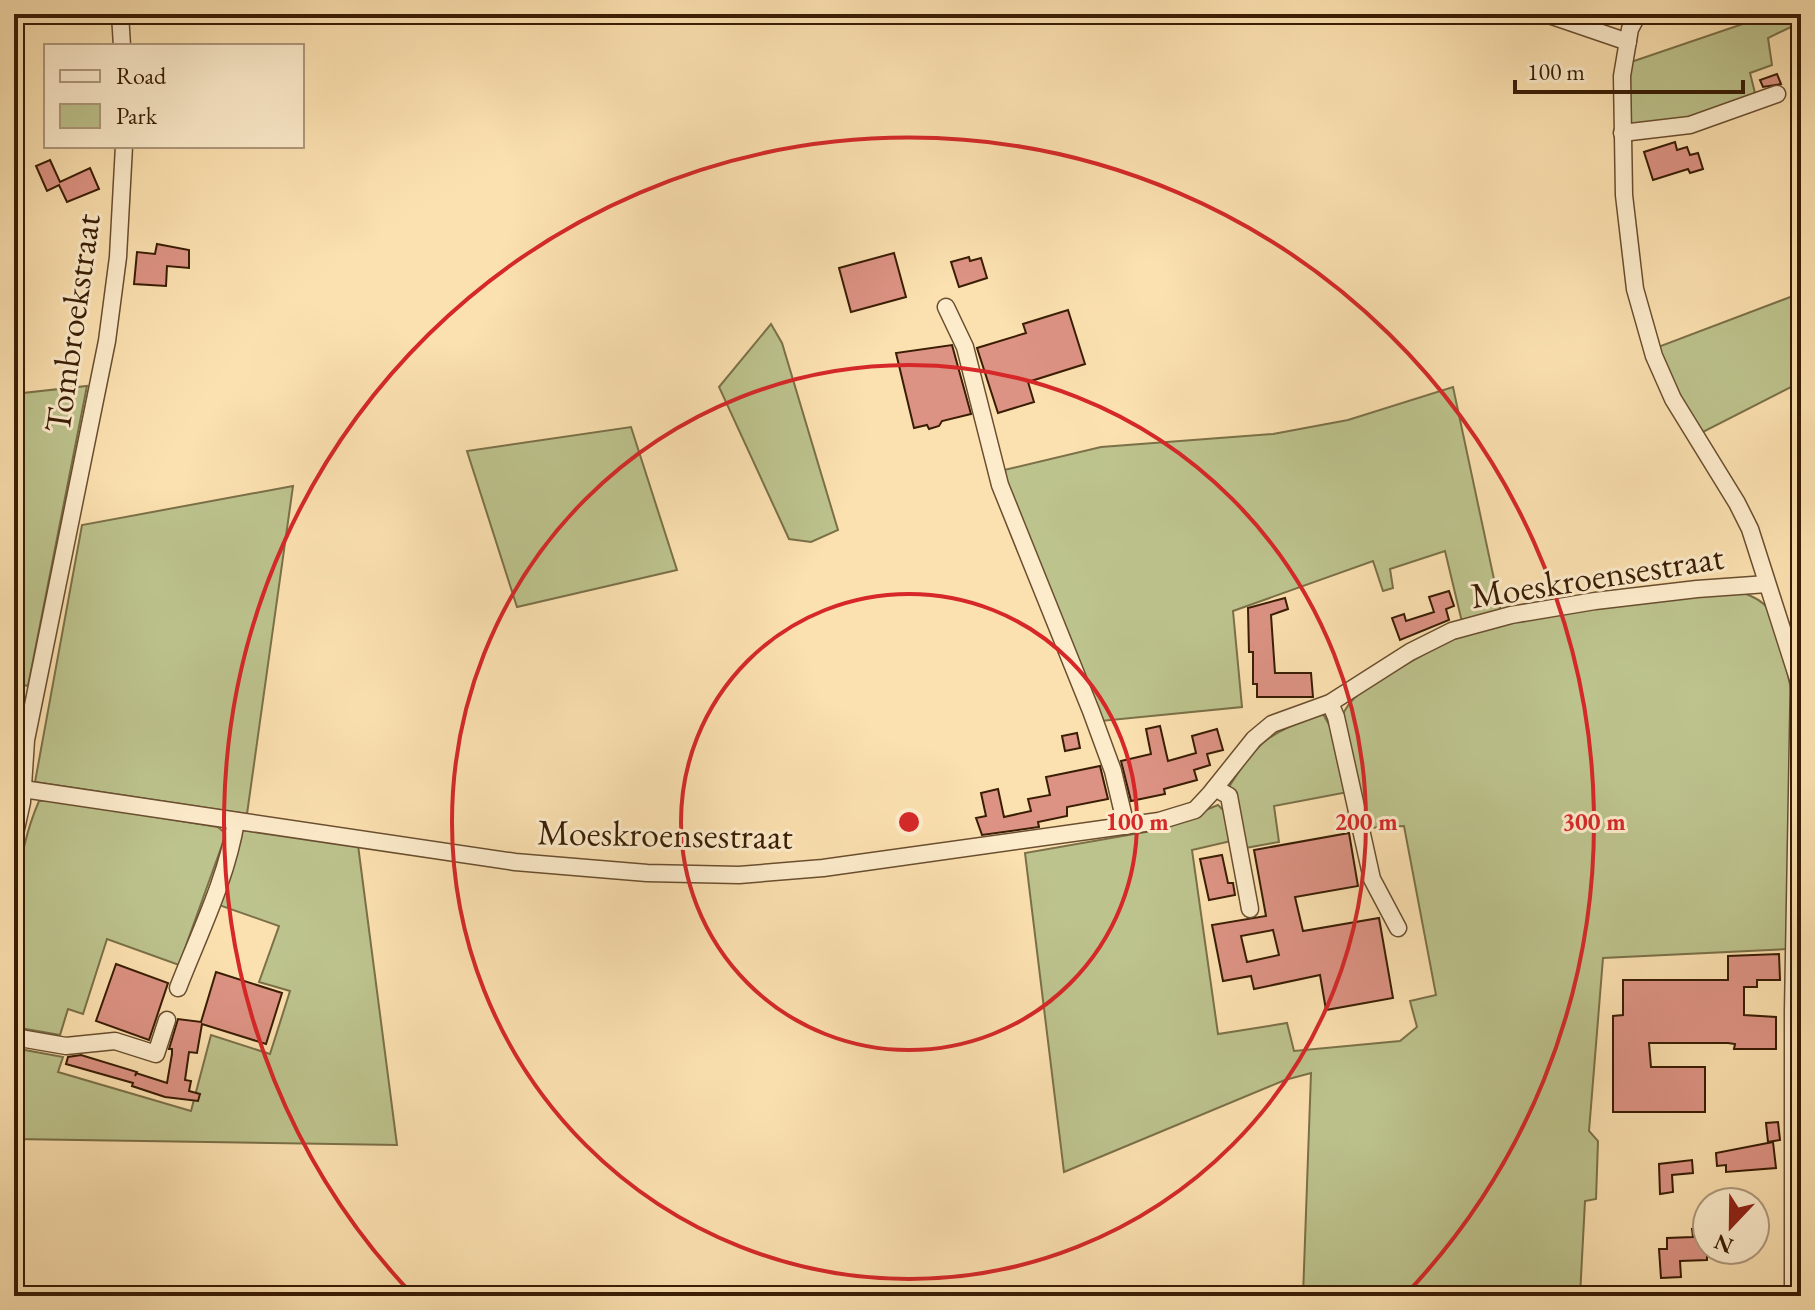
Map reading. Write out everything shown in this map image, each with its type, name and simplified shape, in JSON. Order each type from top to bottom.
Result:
[{"type":"street","points":[[120,14],[122,44]]},
{"type":"street","points":[[1546,14],[1628,42]]},
{"type":"street","points":[[1638,14],[1630,29],[1622,76],[1624,195],[1633,277],[1654,356],[1673,399],[1750,529],[1800,682],[1793,1026],[1793,1296]]},
{"type":"street","points":[[1622,133],[1690,125],[1777,94]]},
{"type":"street","name":"Tombroekstraat","points":[[14,838],[23,789],[19,766],[106,349],[118,257],[124,148]]},
{"type":"street","points":[[946,307],[965,347],[1000,485],[1091,711],[1113,771],[1126,826]]},
{"type":"street","name":"Moeskroensestraat","points":[[23,789],[515,862],[647,873],[739,875],[838,867],[1159,821],[1195,810],[1254,739],[1272,724],[1330,703],[1410,652],[1452,631],[1511,615],[1668,592],[1767,584]]},
{"type":"street","points":[[1330,703],[1336,717],[1372,879],[1398,928]]},
{"type":"street","points":[[1215,788],[1229,796],[1250,909]]},
{"type":"street","points":[[178,988],[209,908],[236,821]]},
{"type":"street","points":[[14,1037],[66,1046],[115,1041],[156,1054],[167,1020]]},
{"type":"green space","points":[[134,14],[193,14],[181,19],[135,22]]},
{"type":"green space","points":[[1772,14],[1801,14],[1801,40],[1795,25],[1768,38],[1772,65],[1750,73],[1755,93],[1690,123],[1634,127],[1627,124],[1631,62]]},
{"type":"green space","points":[[1801,293],[1801,382],[1701,433],[1671,386],[1658,347]]},
{"type":"green space","points":[[771,324],[782,343],[838,530],[811,542],[789,539],[719,387]]},
{"type":"green space","points":[[87,386],[28,686],[14,683],[14,394]]},
{"type":"green space","points":[[1453,387],[1501,612],[1462,622],[1445,551],[1390,569],[1393,588],[1383,591],[1373,561],[1233,611],[1242,707],[1101,721],[1000,471],[1101,447],[1273,434],[1348,420]]},
{"type":"green space","points":[[631,427],[677,570],[517,607],[467,451]]},
{"type":"green space","points":[[293,486],[247,814],[35,782],[82,525]]},
{"type":"green space","points":[[1740,592],[1752,596],[1768,609],[1792,696],[1788,949],[1603,958],[1589,1131],[1598,1141],[1596,1199],[1585,1201],[1580,1296],[1303,1296],[1311,1073],[1285,1080],[1064,1172],[1025,853],[1157,830],[1218,805],[1225,812],[1231,841],[1192,850],[1218,1034],[1287,1023],[1294,1051],[1400,1041],[1417,1027],[1410,1001],[1436,995],[1404,826],[1368,828],[1342,717],[1351,702],[1372,684],[1440,645],[1498,623],[1601,604]]},
{"type":"green space","points":[[1323,714],[1331,728],[1348,792],[1274,806],[1279,842],[1245,848],[1227,790],[1248,759],[1266,740]]},
{"type":"green space","points":[[50,800],[218,827],[226,834],[179,965],[107,939],[83,1014],[68,1009],[60,1035],[14,1027],[17,884],[29,828],[39,801]]},
{"type":"green space","points":[[241,830],[358,845],[397,1145],[14,1139],[14,1048],[63,1057],[58,1072],[191,1111],[211,1035],[270,1054],[290,991],[259,982],[279,926],[216,904]]},
{"type":"building","points":[[1777,74],[1781,84],[1763,87],[1760,80]]},
{"type":"building","points":[[1675,142],[1677,150],[1687,147],[1690,155],[1698,153],[1703,169],[1690,173],[1688,169],[1653,180],[1644,152]]},
{"type":"building","points":[[50,160],[60,182],[90,168],[99,189],[67,202],[59,185],[47,191],[36,166]]},
{"type":"building","points":[[157,244],[189,250],[189,268],[167,266],[166,286],[134,284],[137,252],[155,254]]},
{"type":"building","points":[[894,253],[906,297],[851,312],[839,268]]},
{"type":"building","points":[[969,257],[970,261],[981,258],[987,278],[959,287],[951,262]]},
{"type":"building","points":[[1068,310],[1085,364],[1028,382],[1034,402],[998,413],[977,348],[1026,333],[1023,324]]},
{"type":"building","points":[[952,345],[971,414],[942,421],[939,426],[929,429],[927,425],[914,428],[896,353]]},
{"type":"building","points":[[1449,591],[1454,606],[1446,609],[1449,620],[1400,640],[1392,618],[1404,614],[1406,621],[1434,612],[1429,597]]},
{"type":"building","points":[[1285,598],[1288,609],[1271,615],[1275,673],[1311,673],[1313,697],[1257,697],[1257,684],[1253,684],[1253,652],[1249,652],[1248,608]]},
{"type":"building","points":[[1160,726],[1168,761],[1196,753],[1192,736],[1217,729],[1223,750],[1207,754],[1210,765],[1194,770],[1197,780],[1164,789],[1165,794],[1131,801],[1121,761],[1151,754],[1146,729]]},
{"type":"building","points":[[1077,733],[1080,748],[1065,751],[1062,736]]},
{"type":"building","points":[[1100,766],[1108,799],[1067,807],[1067,816],[1038,822],[1039,827],[982,835],[976,818],[986,816],[981,793],[998,789],[1004,817],[1031,811],[1028,799],[1050,795],[1046,777]]},
{"type":"building","points":[[1349,833],[1358,886],[1295,897],[1303,931],[1379,918],[1393,998],[1326,1010],[1320,975],[1254,989],[1251,976],[1223,981],[1212,925],[1266,916],[1254,850]],"holes":[[[1273,930],[1279,955],[1247,962],[1241,936]]]},
{"type":"building","points":[[1222,855],[1228,883],[1233,883],[1235,895],[1209,900],[1200,859]]},
{"type":"building","points":[[1779,954],[1780,980],[1757,980],[1757,987],[1744,987],[1744,1015],[1776,1017],[1776,1049],[1734,1049],[1735,1044],[1728,1043],[1649,1043],[1651,1067],[1705,1067],[1705,1112],[1613,1112],[1613,1016],[1623,1015],[1623,980],[1728,980],[1728,956]]},
{"type":"building","points":[[116,964],[168,983],[149,1040],[96,1021]]},
{"type":"building","points":[[216,972],[282,993],[266,1044],[202,1024],[197,1053],[189,1052],[185,1080],[191,1081],[189,1091],[200,1094],[198,1101],[165,1097],[132,1086],[133,1083],[66,1064],[68,1057],[81,1055],[167,1083],[172,1054],[172,1049],[169,1049],[178,1019],[201,1022]]},
{"type":"building","points":[[1778,1122],[1780,1140],[1768,1142],[1766,1123]]},
{"type":"building","points":[[1773,1142],[1776,1168],[1726,1172],[1726,1165],[1717,1166],[1716,1153]]},
{"type":"building","points":[[1692,1160],[1693,1173],[1672,1175],[1673,1192],[1660,1194],[1659,1164]]},
{"type":"building","points":[[1691,1237],[1691,1261],[1680,1261],[1681,1277],[1661,1278],[1659,1249],[1667,1249],[1667,1238]]}]
